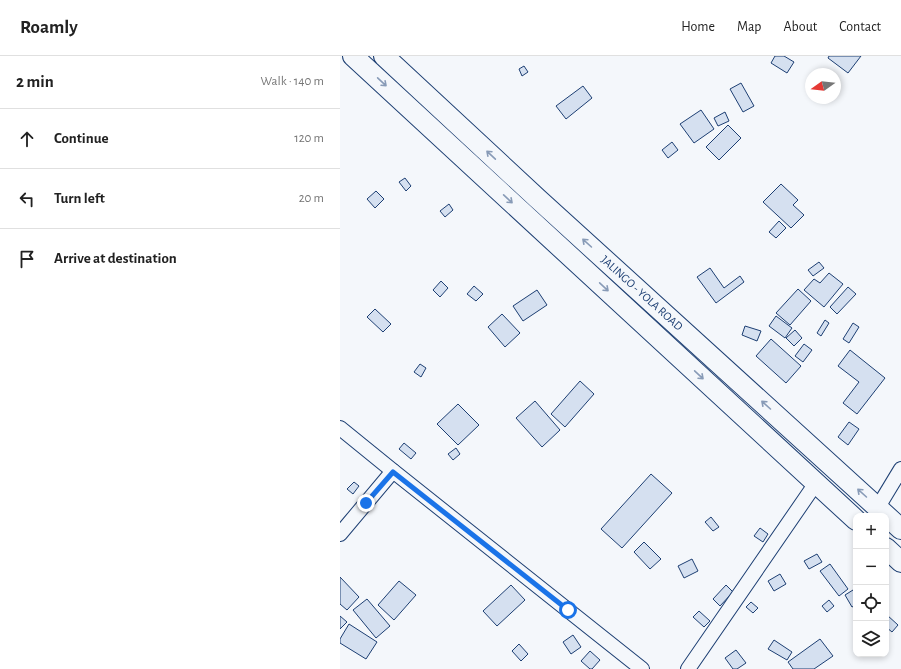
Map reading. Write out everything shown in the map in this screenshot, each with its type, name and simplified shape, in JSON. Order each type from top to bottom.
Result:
[{"type":"highway","points":[[353,56],[853,517]]},
{"type":"highway","name":"JALINGO - YOLA ROAD","points":[[384,56],[901,529]]},
{"type":"highway","points":[[887,549],[901,562]]},
{"type":"street","points":[[340,428],[393,472],[642,669]]},
{"type":"street","points":[[878,507],[901,469]]},
{"type":"street","points":[[340,534],[393,472]]},
{"type":"street","points":[[688,669],[816,483]]},
{"type":"building","points":[[775,56],[784,56],[794,62],[787,73],[771,63]]},
{"type":"building","points":[[829,56],[861,56],[848,73],[828,58]]},
{"type":"building","points":[[524,66],[528,72],[522,76],[519,69]]},
{"type":"building","points":[[741,83],[754,106],[743,112],[730,89]]},
{"type":"building","points":[[583,86],[592,98],[566,119],[556,106]]},
{"type":"building","points":[[701,110],[714,129],[694,143],[680,124]]},
{"type":"building","points":[[725,112],[729,121],[718,126],[714,118]]},
{"type":"building","points":[[728,125],[741,138],[719,160],[706,147]]},
{"type":"building","points":[[672,142],[678,150],[668,158],[662,150]]},
{"type":"building","points":[[405,178],[411,186],[406,191],[399,182]]},
{"type":"building","points":[[781,184],[798,200],[793,205],[804,215],[791,228],[763,202]]},
{"type":"building","points":[[376,191],[384,199],[375,208],[367,199]]},
{"type":"building","points":[[449,204],[453,210],[445,217],[440,211]]},
{"type":"building","points":[[779,221],[786,228],[776,238],[769,232]]},
{"type":"building","points":[[819,262],[824,268],[813,276],[808,270]]},
{"type":"building","points":[[710,268],[724,288],[740,276],[744,282],[716,303],[697,277]]},
{"type":"building","points":[[829,273],[843,284],[824,307],[804,290],[814,279],[820,283]]},
{"type":"building","points":[[441,281],[448,288],[440,297],[433,290]]},
{"type":"building","points":[[474,286],[483,294],[476,301],[467,294]]},
{"type":"building","points":[[848,287],[856,294],[837,314],[830,307]]},
{"type":"building","points":[[798,289],[811,301],[790,325],[776,313]]},
{"type":"building","points":[[537,290],[547,305],[523,321],[513,306]]},
{"type":"building","points":[[375,309],[391,324],[383,332],[367,317]]},
{"type":"building","points":[[502,314],[520,333],[505,347],[488,327]]},
{"type":"building","points":[[776,316],[792,328],[785,338],[769,326]]},
{"type":"building","points":[[825,320],[829,323],[821,336],[817,333]]},
{"type":"building","points":[[853,323],[859,327],[849,343],[843,339]]},
{"type":"building","points":[[745,326],[761,331],[757,341],[742,335]]},
{"type":"building","points":[[795,330],[802,338],[794,346],[786,338]]},
{"type":"building","points":[[771,339],[801,366],[786,383],[756,356]]},
{"type":"building","points":[[804,344],[812,350],[803,362],[795,356]]},
{"type":"building","points":[[850,350],[885,378],[857,414],[843,403],[859,382],[838,366]]},
{"type":"building","points":[[420,364],[426,368],[421,377],[414,372]]},
{"type":"building","points":[[580,381],[594,394],[565,427],[551,414]]},
{"type":"building","points":[[535,401],[560,430],[542,447],[516,418]]},
{"type":"building","points":[[458,404],[479,425],[458,445],[437,424]]},
{"type":"building","points":[[849,422],[859,429],[848,445],[838,437]]},
{"type":"building","points":[[404,443],[416,453],[411,459],[399,449]]},
{"type":"building","points":[[456,448],[460,454],[453,460],[448,454]]},
{"type":"building","points":[[651,474],[672,493],[622,548],[601,529]]},
{"type":"building","points":[[354,482],[359,486],[353,494],[347,489]]},
{"type":"building","points":[[711,517],[719,527],[713,531],[705,522]]},
{"type":"building","points":[[760,528],[768,534],[763,542],[754,536]]},
{"type":"building","points":[[644,542],[661,559],[650,569],[634,552]]},
{"type":"building","points":[[817,554],[822,562],[809,569],[804,561]]},
{"type":"building","points":[[692,559],[698,571],[684,578],[678,566]]},
{"type":"building","points":[[830,564],[848,589],[839,596],[820,571]]},
{"type":"building","points":[[780,574],[786,584],[774,591],[768,581]]},
{"type":"building","points":[[340,577],[359,597],[347,610],[340,604]]},
{"type":"building","points":[[399,581],[416,595],[394,620],[378,605]]},
{"type":"building","points":[[511,585],[525,600],[497,626],[483,611]]},
{"type":"building","points":[[726,585],[733,592],[720,606],[713,599]]},
{"type":"building","points":[[853,590],[853,606],[852,607],[845,595]]},
{"type":"building","points":[[367,599],[390,626],[376,638],[353,610]]},
{"type":"building","points":[[829,600],[834,606],[827,612],[822,606]]},
{"type":"building","points":[[751,602],[758,608],[753,613],[746,607]]},
{"type":"building","points":[[699,611],[710,621],[704,627],[693,617]]},
{"type":"building","points":[[340,616],[347,622],[340,629]]},
{"type":"building","points":[[889,617],[898,625],[892,632],[889,630]]},
{"type":"building","points":[[349,624],[377,642],[366,659],[340,643],[340,639]]},
{"type":"building","points":[[573,635],[581,647],[571,654],[563,642]]},
{"type":"building","points":[[820,639],[833,656],[814,669],[793,669],[788,662]]},
{"type":"building","points":[[774,640],[792,652],[787,660],[768,649]]},
{"type":"building","points":[[519,644],[528,654],[521,661],[512,651]]},
{"type":"building","points":[[736,650],[746,663],[737,669],[733,669],[725,658]]},
{"type":"building","points":[[590,651],[600,660],[592,669],[581,661]]},
{"type":"route","points":[[366,503],[393,472],[568,610]]}]
